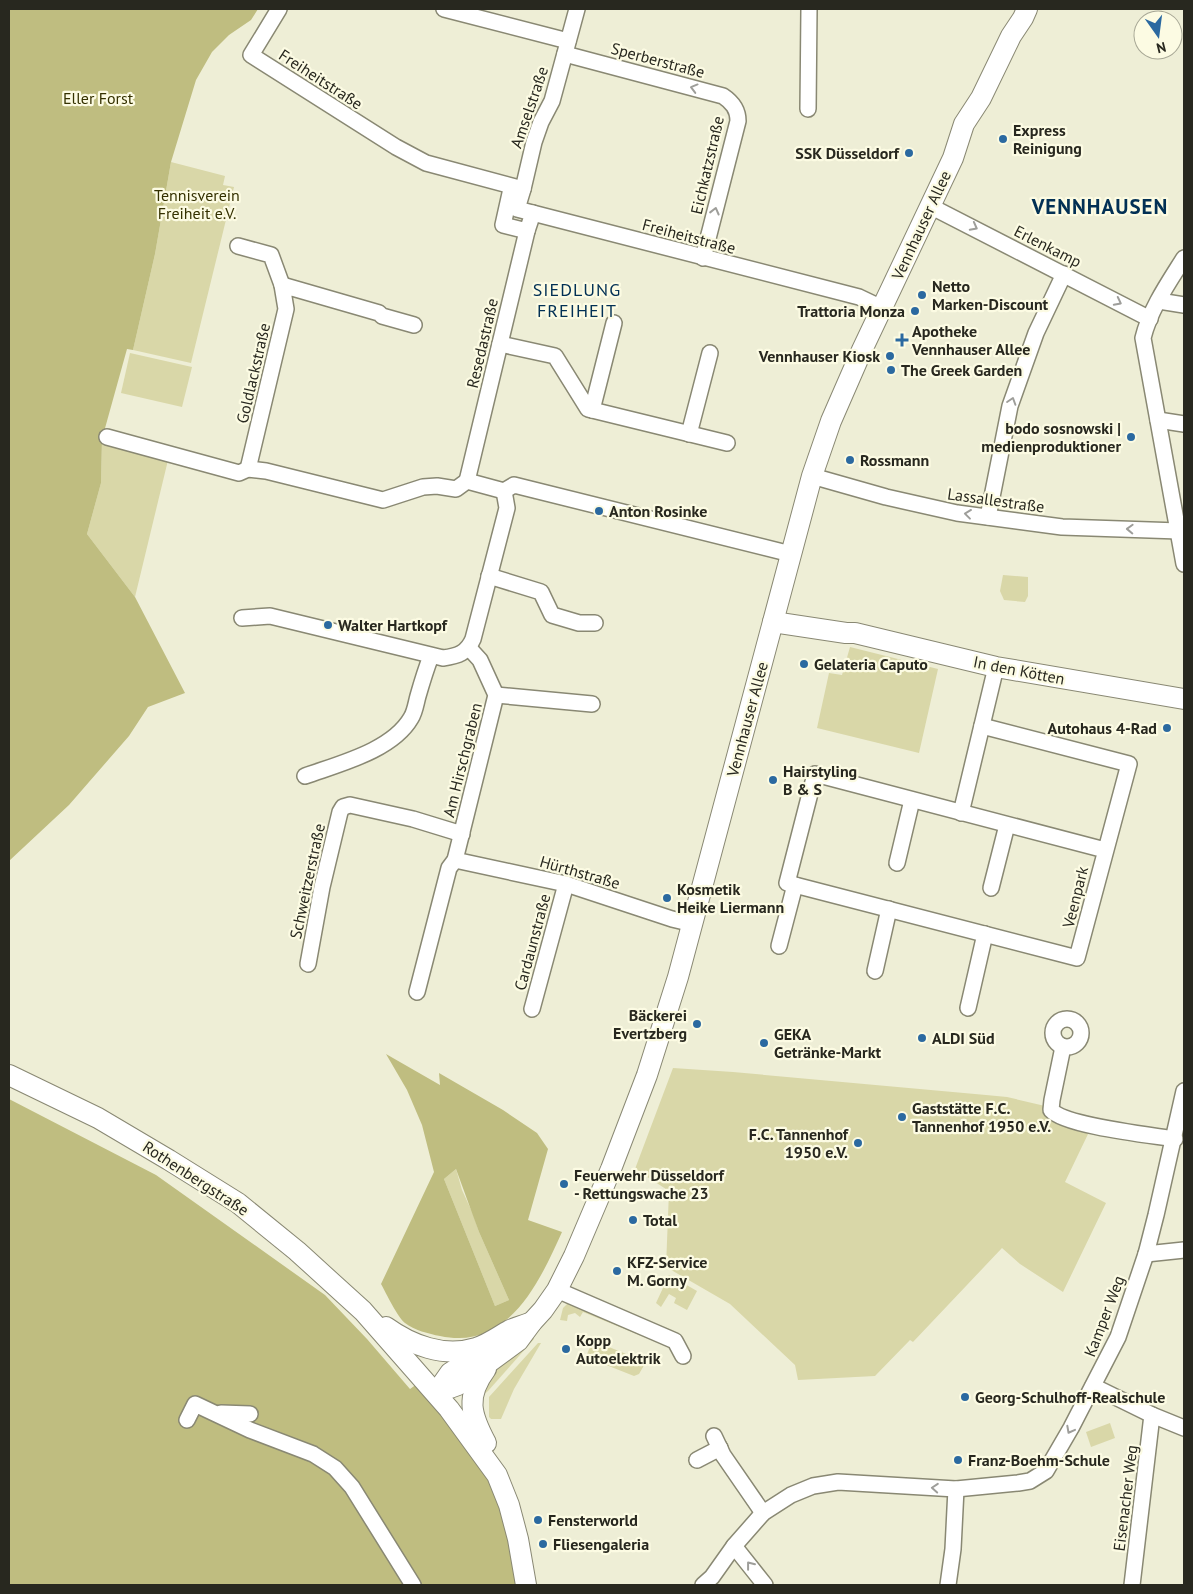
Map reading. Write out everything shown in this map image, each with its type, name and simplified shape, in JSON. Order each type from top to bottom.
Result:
[{"type":"main road","name":"Vennhauser Allee","points":[[436,1393],[458,1385],[518,1341],[557,1290],[582,1238],[630,1122],[661,1032],[693,924],[812,476],[831,421],[954,154],[964,124],[981,98],[1010,36],[1017,9]]},
{"type":"main road","name":"Vennhauser Allee","points":[[1010,36],[1027,9]]},
{"type":"main road","name":"In den Kötten","points":[[775,615],[849,626],[855,633],[996,667],[1184,699]]},
{"type":"main road","name":"Rothenbergstraße","points":[[9,1075],[98,1118],[238,1202],[363,1310],[436,1393],[490,1464]]},
{"type":"main road","name":"Rothenbergstraße","points":[[363,1310],[406,1340],[434,1349]]},
{"type":"main road","name":"Vennhauser Allee","points":[[434,1349],[452,1351],[476,1348],[509,1331],[532,1322]]},
{"type":"main road","name":"Vennhauser Allee","points":[[436,1393],[450,1373],[532,1322]]},
{"type":"main road","points":[[495,1358],[475,1385],[472,1398],[473,1416],[491,1452],[490,1464],[502,1484],[509,1505],[518,1539],[526,1585]]},
{"type":"street","name":"Freiheitstraße","points":[[279,9],[251,55],[396,147],[426,163],[517,187],[517,209],[859,297],[882,308]]},
{"type":"street","name":"Sperberstraße","points":[[444,9],[723,96],[732,102],[736,109]]},
{"type":"street","name":"Amselstraße","points":[[517,187],[541,122],[552,101],[576,9]]},
{"type":"street","points":[[808,109],[809,9]]},
{"type":"street","name":"Eichkatzstraße","points":[[703,258],[738,121],[736,109]]},
{"type":"street","points":[[517,187],[503,225],[527,231]]},
{"type":"street","name":"Erlenkamp","points":[[930,206],[1150,319]]},
{"type":"street","name":"Resedastraße","points":[[467,482],[527,231],[533,213]]},
{"type":"street","name":"Goldlackstraße","points":[[238,246],[272,255],[282,285],[286,309],[248,469]]},
{"type":"street","points":[[1184,258],[1159,301],[1143,338],[1158,420],[1177,483],[1178,531],[1184,564]]},
{"type":"street","points":[[988,517],[1010,406],[1036,333],[1064,274]]},
{"type":"street","points":[[282,285],[414,325]]},
{"type":"street","points":[[1159,301],[1184,305]]},
{"type":"street","points":[[592,410],[614,323]]},
{"type":"street","points":[[500,344],[555,356],[588,409],[727,443]]},
{"type":"street","points":[[689,434],[710,353]]},
{"type":"street","points":[[1158,420],[1184,424]]},
{"type":"street","points":[[107,436],[239,473],[248,469],[266,471],[383,500],[423,487],[437,486],[456,489],[467,482],[504,491],[514,485],[791,554]]},
{"type":"street","name":"Lassallestraße","points":[[812,476],[886,497],[957,513],[1062,527],[1178,531]]},
{"type":"street","points":[[242,618],[270,616],[431,656],[444,658],[456,656],[469,648],[473,639],[507,508],[504,491]]},
{"type":"street","points":[[489,576],[541,592],[552,615],[579,623],[595,623]]},
{"type":"street","name":"Am Hirschgraben","points":[[417,992],[449,868],[455,860],[462,834],[496,695],[480,660],[469,648]]},
{"type":"street","points":[[305,776],[372,750],[390,740],[401,730],[412,718],[431,656]]},
{"type":"street","points":[[961,813],[996,667]]},
{"type":"street","name":"Am Hirschgraben","points":[[496,695],[592,704]]},
{"type":"street","points":[[982,726],[1129,764],[1105,850]]},
{"type":"street","name":"Veenpark","points":[[815,774],[912,800],[1105,850],[1077,958],[787,883],[815,774]]},
{"type":"street","points":[[897,863],[912,800]]},
{"type":"street","name":"Schweitzerstraße","points":[[308,964],[322,887],[340,812],[343,807],[350,805],[413,819],[462,834]]},
{"type":"street","points":[[992,888],[1007,824]]},
{"type":"street","name":"Hürthstraße","points":[[455,860],[566,884],[672,919],[693,924]]},
{"type":"street","name":"Cardaunstraße","points":[[532,1009],[566,884]]},
{"type":"street","name":"Veenpark","points":[[779,946],[795,885]]},
{"type":"street","points":[[875,971],[889,909]]},
{"type":"street","points":[[968,1008],[985,934]]},
{"type":"street","points":[[1063,1047],[1052,1100],[1051,1110],[1056,1115],[1073,1122],[1174,1139]]},
{"type":"street","name":"Kamper Weg","points":[[703,1585],[712,1577],[734,1546],[763,1513],[791,1495],[813,1486],[825,1483],[857,1483],[956,1490],[1018,1484],[1030,1481],[1046,1472],[1067,1436],[1118,1337],[1146,1254],[1184,1091]]},
{"type":"street","points":[[1146,1254],[1184,1250]]},
{"type":"street","points":[[557,1290],[675,1341],[683,1356]]},
{"type":"street","points":[[1092,1386],[1184,1428]]},
{"type":"street","points":[[187,1420],[195,1404],[250,1430],[312,1454],[335,1468],[352,1487],[413,1585]]},
{"type":"street","points":[[214,1413],[250,1414]]},
{"type":"street","name":"Eisenacher Weg","points":[[1132,1585],[1152,1415]]},
{"type":"street","points":[[697,1460],[717,1442],[723,1455],[763,1513]]},
{"type":"street","points":[[948,1585],[953,1549],[956,1490]]},
{"type":"street","points":[[734,1546],[766,1585]]},
{"type":"green space","name":"Eller Forst","points":[[9,9],[258,9],[251,20],[229,35],[212,52],[196,80],[171,162],[155,254],[133,350],[127,349],[102,439],[101,483],[87,534],[135,597],[185,693],[148,707],[129,736],[69,805],[9,861]]},
{"type":"green space","name":"Tennisverein Freiheit e.V.","points":[[171,162],[225,176],[223,185],[234,187],[191,363],[133,350],[155,254]]},
{"type":"green space","points":[[130,353],[192,367],[182,407],[121,393]]},
{"type":"green space","points":[[102,439],[169,456],[135,597],[87,534],[101,483]]},
{"type":"green space","points":[[1003,575],[1028,577],[1028,596],[1025,602],[1004,600],[1000,591]]},
{"type":"green space","points":[[850,647],[938,669],[919,753],[817,728],[829,673],[842,675]]},
{"type":"green space","points":[[386,1054],[440,1085],[439,1073],[503,1110],[537,1133],[548,1149],[528,1220],[562,1232],[543,1272],[518,1309],[502,1323],[485,1333],[464,1338],[440,1336],[413,1328],[399,1316],[381,1284],[434,1172],[422,1125],[407,1090]],"holes":[[[456,1169],[479,1232],[509,1300],[495,1306],[444,1179]]]},
{"type":"green space","points":[[673,1068],[1007,1097],[1045,1106],[1043,1110],[1057,1123],[1089,1132],[1065,1182],[1106,1203],[1063,1292],[1020,1264],[1002,1248],[913,1342],[910,1340],[875,1376],[798,1380],[795,1365],[730,1304],[666,1267],[669,1191],[635,1169]]},
{"type":"green space","points":[[9,1099],[156,1175],[325,1295],[367,1339],[410,1389],[417,1384],[458,1434],[498,1492],[520,1585],[9,1585]]},
{"type":"green space","points":[[456,1169],[462,1190],[509,1300],[495,1306],[444,1179]]},
{"type":"green space","points":[[669,1275],[697,1291],[687,1310],[674,1303],[676,1298],[669,1294],[661,1307],[656,1303]]},
{"type":"green space","points":[[568,1303],[651,1334],[649,1339],[583,1312],[580,1317],[575,1313],[568,1315],[567,1321],[560,1320],[563,1308]]},
{"type":"green space","points":[[533,1335],[534,1339],[483,1395],[480,1383]]},
{"type":"green space","points":[[596,1337],[600,1339],[599,1343],[646,1362],[639,1374],[634,1376],[586,1357]]},
{"type":"green space","points":[[538,1343],[541,1343],[514,1389],[501,1419],[491,1419],[489,1417],[489,1397]]},
{"type":"green space","points":[[1110,1423],[1115,1438],[1091,1447],[1086,1432]]},
{"type":"place","name":"Express Reinigung","points":[[1003,139]]},
{"type":"place","name":"SSK Düsseldorf","points":[[909,153]]},
{"type":"place","name":"Netto Marken-Discount","points":[[922,295]]},
{"type":"place","name":"Trattoria Monza","points":[[915,311]]},
{"type":"place","name":"Apotheke Vennhauser Allee","points":[[902,340]]},
{"type":"place","name":"Vennhauser Kiosk","points":[[890,356]]},
{"type":"place","name":"The Greek Garden","points":[[891,370]]},
{"type":"place","name":"bodo sosnowski | medienproduktioner","points":[[1131,437]]},
{"type":"place","name":"Rossmann","points":[[850,460]]},
{"type":"place","name":"Anton Rosinke","points":[[599,511]]},
{"type":"place","name":"Walter Hartkopf","points":[[328,625]]},
{"type":"place","name":"Gelateria Caputo","points":[[804,664]]},
{"type":"place","name":"Autohaus 4-Rad","points":[[1167,728]]},
{"type":"place","name":"Hairstyling B & S","points":[[773,780]]},
{"type":"place","name":"Kosmetik Heike Liermann","points":[[667,898]]},
{"type":"place","name":"Bäckerei Evertzberg","points":[[697,1024]]},
{"type":"place","name":"ALDI Süd","points":[[922,1038]]},
{"type":"place","name":"GEKA Getränke-Markt","points":[[764,1043]]},
{"type":"place","name":"Gaststätte F.C. Tannenhof 1950 e.V.","points":[[902,1117]]},
{"type":"place","name":"F.C. Tannenhof 1950 e.V.","points":[[858,1143]]},
{"type":"place","name":"Feuerwehr Düsseldorf - Rettungswache 23","points":[[564,1184]]},
{"type":"place","name":"Total","points":[[633,1220]]},
{"type":"place","name":"KFZ-Service M. Gorny","points":[[617,1271]]},
{"type":"place","name":"Kopp Autoelektrik","points":[[566,1349]]},
{"type":"place","name":"Georg-Schulhoff-Realschule","points":[[965,1397]]},
{"type":"place","name":"Franz-Boehm-Schule","points":[[958,1460]]},
{"type":"place","name":"Fensterworld","points":[[538,1520]]},
{"type":"place","name":"Fliesengaleria","points":[[543,1544]]},
{"type":"district","name":"VENNHAUSEN","points":[[1100,206]]},
{"type":"district","name":"SIEDLUNG FREIHEIT","points":[[577,299]]}]
